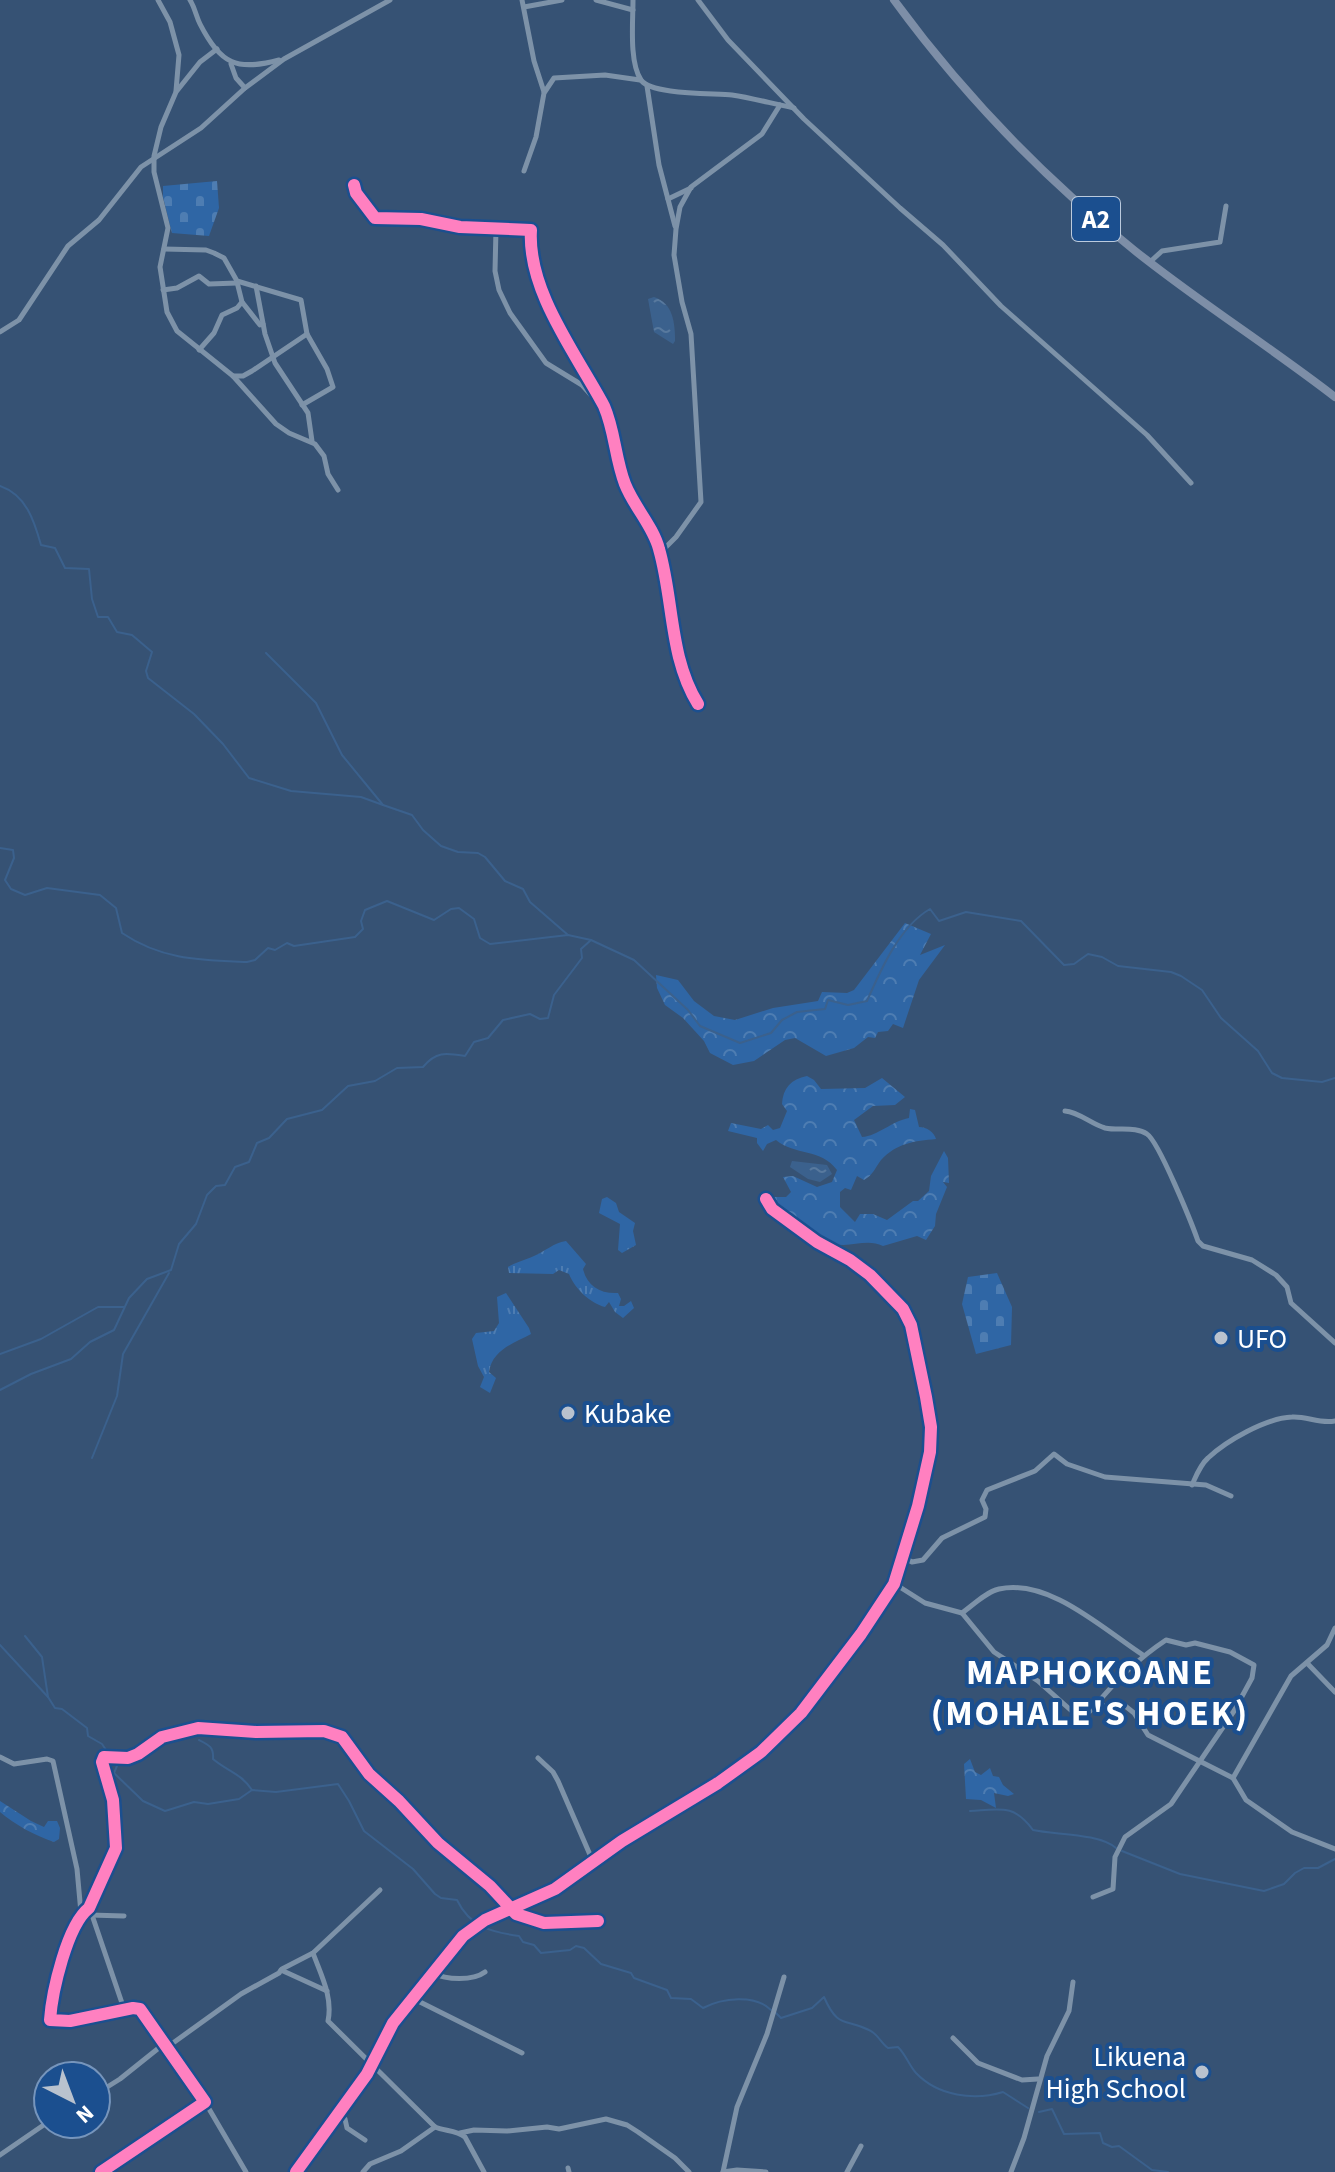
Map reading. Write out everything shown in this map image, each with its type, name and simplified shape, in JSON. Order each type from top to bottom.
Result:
[{"type":"main road","name":"A2","points":[[894,0],[960,83],[1026,153],[1094,217],[1150,262],[1335,397]]},
{"type":"street","points":[[158,0],[170,22],[179,55],[176,92]]},
{"type":"street","points":[[190,0],[198,21],[245,88]]},
{"type":"street","points":[[0,332],[19,320],[68,246],[99,220],[141,167],[201,128],[245,88],[284,59],[390,0]]},
{"type":"street","points":[[544,93],[523,4],[562,0]]},
{"type":"street","points":[[596,0],[633,10]]},
{"type":"street","points":[[633,0],[633,48],[641,80],[647,86],[679,92],[731,95],[794,108]]},
{"type":"street","points":[[698,0],[728,40],[794,108],[943,245],[1001,306],[1147,435],[1191,483]]},
{"type":"street","points":[[217,49],[200,62],[176,92],[161,127],[154,156],[156,181],[167,217],[168,236],[160,267],[171,321],[177,331],[233,376],[276,424],[312,442],[324,456],[328,474],[338,490]]},
{"type":"street","points":[[231,64],[246,66],[284,59]]},
{"type":"street","points":[[524,171],[536,137],[544,93],[550,81],[559,77],[605,75],[641,80]]},
{"type":"street","points":[[647,86],[659,165],[676,229]]},
{"type":"street","points":[[668,199],[691,187],[762,134],[780,105]]},
{"type":"street","points":[[354,185],[356,193],[375,218],[398,217],[440,225],[531,230],[531,253],[552,315],[610,420],[625,486],[651,529],[660,553],[676,648],[687,684],[698,704]]},
{"type":"street","points":[[660,553],[676,537],[701,502],[691,334],[674,255],[680,207],[691,187]]},
{"type":"street","points":[[1150,262],[1162,251],[1220,242],[1226,206]]},
{"type":"street","points":[[496,229],[495,271],[499,290],[510,313],[546,363],[601,401]]},
{"type":"street","points":[[164,249],[206,250],[224,258],[237,282],[242,302],[260,325],[263,324]]},
{"type":"street","points":[[163,290],[177,288],[199,276],[209,284],[237,282],[301,300],[307,334],[327,369],[333,387],[302,405]]},
{"type":"street","points":[[256,286],[273,357],[310,419],[312,442]]},
{"type":"street","points":[[199,350],[214,333],[222,315],[242,302]]},
{"type":"street","points":[[233,376],[243,376],[307,334]]},
{"type":"street","points":[[1065,1111],[1102,1127],[1146,1133],[1153,1140],[1198,1241],[1203,1246],[1252,1260],[1276,1275],[1287,1287],[1291,1303],[1335,1343]]},
{"type":"street","points":[[296,2172],[371,2065],[393,2023],[475,1925],[555,1889],[622,1841],[718,1783],[774,1741],[801,1713],[861,1634],[894,1584],[930,1452],[931,1427],[908,1317],[870,1275],[808,1236],[772,1209],[766,1199]]},
{"type":"street","points":[[1192,1485],[1207,1459],[1239,1436],[1269,1422],[1293,1416],[1321,1423],[1335,1421]]},
{"type":"street","points":[[903,1557],[912,1562],[923,1560],[942,1538],[985,1517],[982,1500],[987,1490],[1035,1471],[1054,1454],[1067,1464],[1105,1477],[1206,1485],[1231,1496]]},
{"type":"street","points":[[894,1584],[925,1603],[962,1613],[994,1652],[1038,1681],[1074,1713],[1085,1716],[1115,1682],[1140,1662],[1143,1655],[1166,1640],[1230,1652],[1254,1665],[1252,1678],[1234,1711],[1171,1804],[1125,1837],[1115,1857],[1113,1889],[1093,1897]]},
{"type":"street","points":[[962,1613],[998,1590],[1028,1587],[1062,1600],[1143,1655]]},
{"type":"street","points":[[1233,1778],[1291,1676],[1327,1645],[1335,1628]]},
{"type":"street","points":[[1307,1663],[1335,1692]]},
{"type":"street","points":[[1095,1706],[1124,1705],[1134,1713],[1148,1735],[1233,1778],[1250,1803],[1292,1832],[1317,1839],[1335,1849]]},
{"type":"street","points":[[81,1914],[89,1908],[116,1848],[115,1812],[102,1762],[104,1757],[128,1758],[162,1737],[207,1728],[256,1732],[324,1731],[342,1737],[369,1774],[444,1849],[490,1886],[511,1910],[544,1923],[598,1921]]},
{"type":"street","points":[[0,1757],[14,1764],[47,1759],[53,1761],[77,1869],[81,1914],[56,1983],[50,2020],[70,2021],[124,2009],[140,2009],[205,2102],[246,2172]]},
{"type":"street","points":[[538,1758],[558,1781],[594,1864]]},
{"type":"street","points":[[112,2084],[165,2043],[173,2043],[203,2019],[313,1953],[380,1890]]},
{"type":"street","points":[[81,1914],[124,1916]]},
{"type":"street","points":[[92,1915],[124,2009]]},
{"type":"street","points":[[313,1953],[331,2008],[328,2021],[435,2127],[445,2132],[460,2133],[547,2127],[559,2129],[606,2119],[638,2132],[689,2172]]},
{"type":"street","points":[[281,1970],[327,1992]]},
{"type":"street","points":[[433,1973],[448,1978],[479,1977],[485,1972]]},
{"type":"street","points":[[766,2172],[723,2172],[737,2107],[767,2034],[784,1977]]},
{"type":"street","points":[[1011,2172],[1024,2138],[1039,2079],[1069,2011],[1073,1982]]},
{"type":"street","points":[[412,1998],[522,2053]]},
{"type":"street","points":[[953,2038],[978,2063],[1022,2080],[1039,2079]]},
{"type":"street","points":[[101,2172],[205,2102]]},
{"type":"street","points":[[339,2113],[345,2119],[347,2128],[365,2140]]},
{"type":"street","points":[[363,2172],[370,2164],[401,2151],[435,2127]]},
{"type":"street","points":[[0,2155],[32,2133]]},
{"type":"street","points":[[460,2133],[484,2172]]},
{"type":"street","points":[[847,2172],[861,2146]]},
{"type":"green space","points":[[217,181],[219,208],[209,236],[172,233],[163,186]]},
{"type":"green space","points":[[905,923],[931,934],[920,955],[945,945],[919,980],[903,1028],[893,1024],[888,1031],[878,1032],[875,1038],[868,1037],[854,1048],[826,1056],[795,1038],[785,1040],[754,1061],[733,1065],[710,1053],[704,1041],[683,1018],[665,1005],[657,988],[656,975],[678,980],[694,1001],[714,1016],[735,1020],[773,1008],[818,1001],[822,992],[847,993],[854,990]]},
{"type":"green space","points":[[807,1076],[821,1089],[865,1088],[882,1078],[905,1097],[895,1105],[873,1106],[854,1120],[862,1137],[909,1118],[910,1109],[915,1110],[919,1127],[934,1134],[936,1139],[913,1142],[893,1150],[867,1178],[864,1180],[857,1176],[851,1190],[845,1188],[840,1192],[840,1207],[855,1222],[860,1214],[873,1214],[887,1220],[929,1191],[931,1176],[944,1151],[948,1158],[949,1183],[943,1182],[947,1187],[936,1214],[935,1226],[926,1240],[917,1236],[883,1246],[871,1243],[835,1244],[815,1238],[774,1209],[769,1197],[786,1197],[791,1192],[783,1177],[793,1176],[817,1187],[832,1182],[837,1170],[823,1158],[776,1140],[767,1144],[763,1151],[757,1138],[728,1131],[731,1123],[761,1129],[768,1125],[773,1130],[780,1128],[787,1111],[782,1104],[786,1089],[796,1079]]},
{"type":"green space","points":[[607,1197],[616,1203],[619,1212],[635,1223],[636,1245],[622,1253],[618,1250],[620,1224],[599,1213],[602,1199]]},
{"type":"green space","points":[[566,1241],[586,1264],[583,1269],[591,1284],[606,1292],[618,1293],[621,1299],[619,1306],[631,1301],[634,1308],[623,1318],[609,1302],[605,1307],[589,1299],[569,1274],[559,1270],[553,1274],[509,1273],[508,1267],[511,1265]]},
{"type":"green space","points":[[997,1273],[1012,1307],[1011,1345],[976,1354],[962,1304],[968,1277]]},
{"type":"green space","points":[[506,1293],[531,1334],[505,1348],[494,1358],[489,1372],[496,1378],[490,1393],[480,1387],[484,1377],[478,1366],[472,1339],[476,1333],[494,1331],[499,1323],[497,1297]]},
{"type":"green space","points":[[970,1759],[975,1772],[981,1775],[990,1768],[993,1776],[999,1777],[1014,1794],[994,1793],[996,1808],[981,1800],[966,1799],[964,1764]]},
{"type":"green space","points":[[0,1801],[44,1827],[48,1821],[57,1821],[59,1839],[54,1842],[47,1840],[12,1821],[0,1812]]},
{"type":"water","points":[[654,297],[665,304],[672,314],[673,344],[654,332],[648,299]]},
{"type":"water","points":[[792,1161],[827,1165],[832,1174],[820,1182],[808,1179],[790,1167]]},
{"type":"waterway","points":[[0,486],[23,502],[41,545],[55,548],[65,568],[89,569],[92,599],[98,617],[108,617],[117,632],[132,635],[152,652],[146,671],[148,678],[194,714],[223,744],[249,778],[291,791],[361,797],[383,805]]},
{"type":"waterway","points":[[266,653],[316,703],[342,755],[383,805],[412,815],[441,846],[485,857],[505,881],[523,889],[530,902],[568,935]]},
{"type":"waterway","points":[[0,848],[13,850],[14,858],[5,880],[11,889],[25,895],[47,888],[100,895],[116,908],[122,933],[152,949],[182,957],[247,962],[255,960],[268,948],[275,950],[287,943],[294,946],[355,937],[363,929],[361,921],[365,910],[387,901],[434,920],[451,909],[459,908],[474,919],[480,938],[490,944],[568,935],[591,940],[634,960],[688,1010],[700,1026],[740,1043],[771,1033],[782,1020],[797,1012],[825,1009],[828,1000],[848,1005],[867,1001],[885,962],[901,937],[930,909],[939,921],[966,912],[1021,921],[1064,965],[1074,964],[1088,954],[1102,957],[1118,966],[1181,976],[1202,990],[1221,1018],[1258,1051],[1272,1073],[1282,1078],[1322,1082],[1335,1078]]},
{"type":"waterway","points":[[0,1390],[71,1359],[90,1342],[114,1330],[129,1298],[147,1279],[171,1270],[179,1244],[196,1224],[207,1195],[216,1186],[225,1185],[235,1167],[249,1162],[257,1143],[269,1138],[287,1119],[322,1110],[348,1086],[375,1081],[397,1068],[423,1067],[442,1054],[465,1056],[474,1042],[488,1038],[503,1020],[530,1014],[540,1019],[548,1018],[554,995],[582,958],[581,949],[591,940]]},
{"type":"waterway","points":[[92,1458],[117,1396],[123,1354],[169,1273]]},
{"type":"waterway","points":[[0,1354],[41,1339],[98,1307],[124,1307]]},
{"type":"waterway","points":[[25,1636],[42,1657],[48,1697],[55,1708],[62,1709],[87,1728],[88,1736],[102,1744],[117,1766],[114,1773],[143,1801],[165,1811],[194,1802],[208,1804],[239,1799],[252,1790],[276,1792],[338,1784],[364,1831],[413,1869],[435,1894],[457,1900],[468,1916],[482,1927],[519,1936],[541,1953],[570,1950],[576,1946],[584,1948],[601,1964],[631,1973],[634,1978],[667,1990],[671,1998],[691,1999],[703,2008],[738,1999],[756,2002],[771,2010]]},
{"type":"waterway","points":[[0,1645],[48,1697]]},
{"type":"waterway","points":[[199,1740],[210,1747],[213,1759],[239,1776],[252,1790]]},
{"type":"waterway","points":[[970,1811],[1006,1810],[1020,1816],[1033,1830],[1088,1837],[1116,1848]]},
{"type":"waterway","points":[[1122,1851],[1180,1874],[1264,1891],[1284,1884],[1304,1868],[1318,1868],[1335,1859]]},
{"type":"waterway","points":[[776,2013],[781,2018],[812,2008],[824,1997],[838,2018],[872,2032],[888,2048],[898,2047],[916,2073],[935,2087],[969,2096],[1003,2092],[1028,2108]]},
{"type":"waterway","points":[[1039,2112],[1052,2109],[1064,2134],[1100,2133],[1103,2143],[1119,2146],[1152,2170],[1168,2172]]},
{"type":"cycle path","points":[[354,185],[356,193],[375,218],[421,219],[460,227],[531,230],[532,253],[545,299],[604,406],[625,484],[656,541],[664,569],[677,648],[698,704]]},
{"type":"cycle path","points":[[296,2172],[367,2074],[393,2023],[463,1936],[485,1920],[555,1889],[622,1841],[718,1783],[761,1752],[801,1713],[861,1634],[894,1584],[918,1506],[930,1452],[931,1427],[911,1325],[903,1309],[870,1275],[817,1242],[772,1209],[766,1199]]},
{"type":"cycle path","points":[[101,2172],[205,2102],[140,2009],[70,2021],[50,2020],[57,1977],[68,1944],[89,1908],[116,1848],[113,1800],[102,1762],[104,1757],[128,1758],[162,1737],[198,1728],[256,1732],[324,1731],[342,1737],[369,1774],[516,1914],[544,1923],[598,1921]]},
{"type":"place","name":"UFO","points":[[1221,1338]]},
{"type":"place","name":"Kubake","points":[[568,1413]]},
{"type":"place","name":"Likuena High School","points":[[1202,2072]]},
{"type":"district","name":"MAPHOKOANE (MOHALE'S HOEK)","points":[[1090,1692]]}]
